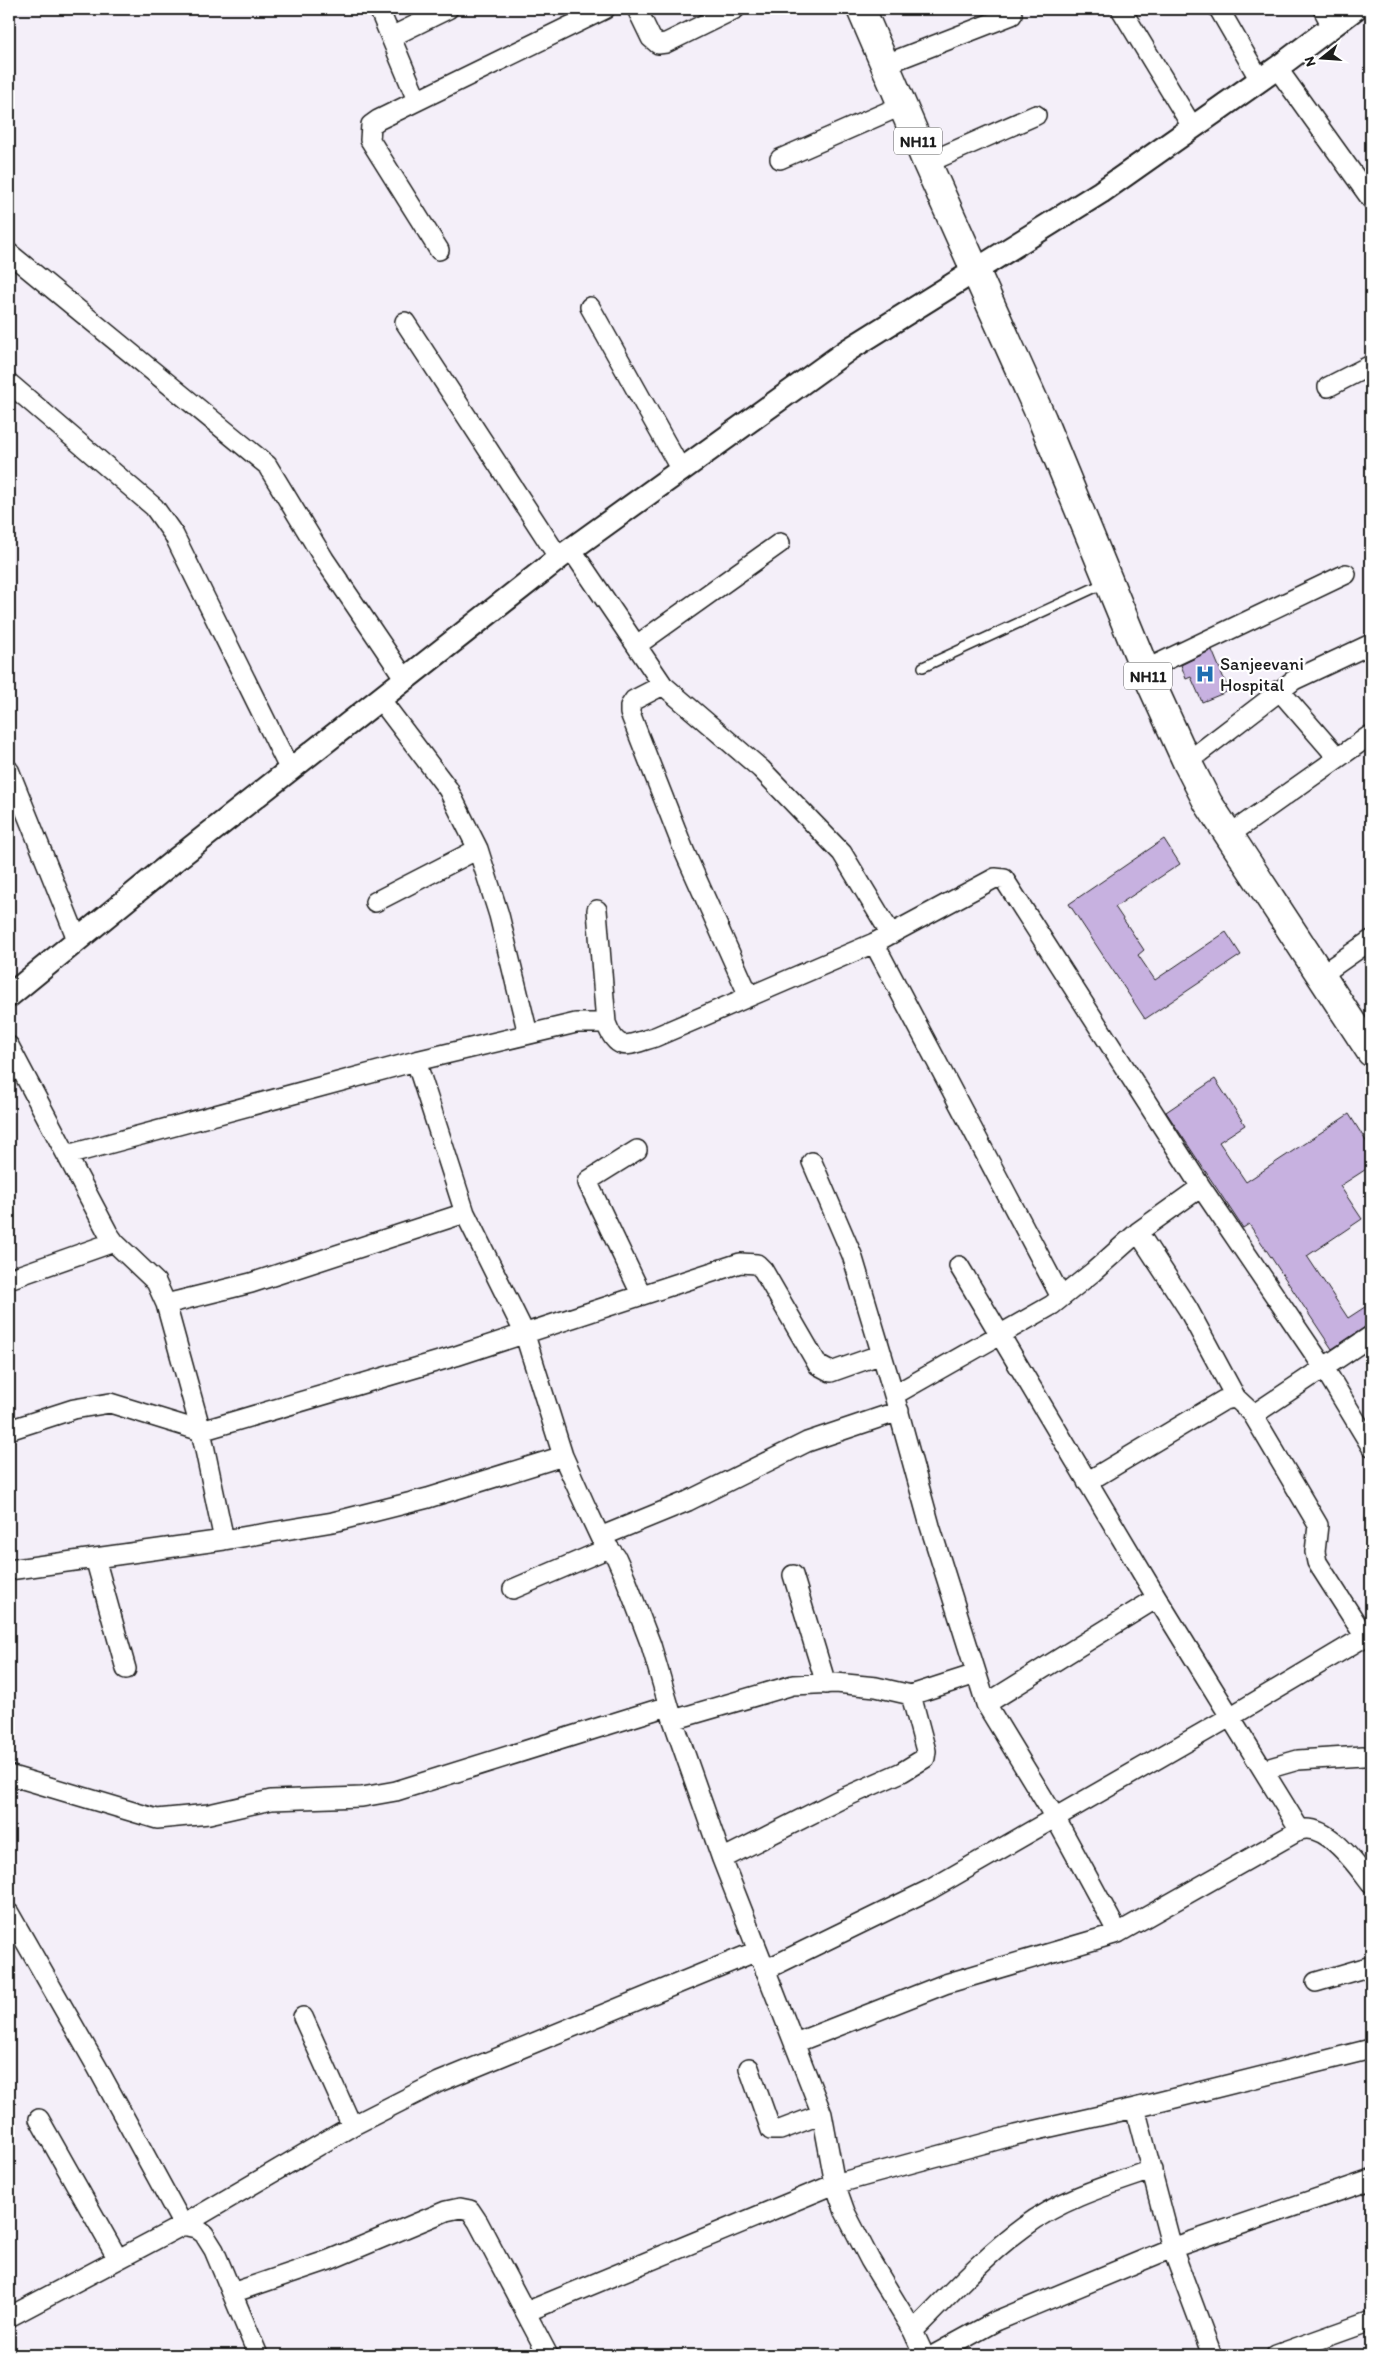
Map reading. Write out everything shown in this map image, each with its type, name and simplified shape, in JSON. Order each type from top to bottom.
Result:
[{"type":"highway","name":"NH11","points":[[861,9],[927,163],[1042,419],[1145,670],[1187,762],[1208,803],[1371,1052]]},
{"type":"street","points":[[379,9],[417,100]]},
{"type":"street","points":[[391,37],[448,9]]},
{"type":"street","points":[[439,250],[370,140],[371,125],[417,100],[605,9]]},
{"type":"street","points":[[638,9],[651,38],[658,44],[666,43],[735,9]]},
{"type":"street","points":[[1122,9],[1192,128]]},
{"type":"street","points":[[1219,9],[1268,74],[1371,199]]},
{"type":"street","points":[[9,996],[77,939],[565,553],[848,350],[1101,192],[1268,74],[1328,17],[1355,9]]},
{"type":"street","points":[[886,64],[1012,15]]},
{"type":"street","points":[[780,159],[903,105]]},
{"type":"street","points":[[927,163],[1036,116]]},
{"type":"street","points":[[9,252],[267,465],[324,559],[405,679]]},
{"type":"street","points":[[590,307],[681,470]]},
{"type":"street","points":[[405,322],[565,553],[637,645],[663,685],[761,768],[842,853],[1061,1297]]},
{"type":"street","points":[[1328,388],[1371,365]]},
{"type":"street","points":[[9,383],[154,507],[174,535],[290,770]]},
{"type":"street","points":[[637,645],[780,543]]},
{"type":"street","points":[[1145,670],[1346,574]]},
{"type":"street","points":[[1187,762],[1294,680],[1371,644]]},
{"type":"street","points":[[663,685],[634,700],[630,706],[630,713],[685,853],[749,996]]},
{"type":"street","points":[[1279,690],[1338,758]]},
{"type":"street","points":[[380,699],[448,789],[478,849],[498,915],[528,1034]]},
{"type":"street","points":[[1229,834],[1369,736]]},
{"type":"street","points":[[9,770],[77,939]]},
{"type":"street","points":[[375,902],[478,849]]},
{"type":"street","points":[[597,910],[606,1023],[613,1040],[619,1044],[629,1044],[655,1037],[883,939],[995,878],[1004,879],[1201,1187],[1324,1368],[1371,1446]]},
{"type":"street","points":[[1321,975],[1371,940]]},
{"type":"street","points":[[66,1155],[416,1061],[576,1022],[606,1023]]},
{"type":"street","points":[[9,1046],[114,1242],[156,1282],[166,1304],[201,1431],[224,1540]]},
{"type":"street","points":[[416,1061],[465,1214],[524,1332],[564,1456],[604,1543],[625,1576],[651,1645],[670,1713],[722,1859],[822,2114],[835,2184],[845,2212],[870,2260],[913,2330],[924,2355]]},
{"type":"street","points":[[637,1150],[588,1183],[641,1294]]},
{"type":"street","points":[[812,1162],[852,1255],[930,1526],[986,1704],[1056,1819],[1118,1933]]},
{"type":"street","points":[[513,1589],[807,1442],[896,1403],[998,1334],[1061,1297],[1093,1272],[1138,1232],[1201,1187]]},
{"type":"street","points":[[166,1304],[250,1282],[465,1214]]},
{"type":"street","points":[[765,1970],[931,1889],[1056,1819],[1368,1635],[1317,1562],[1315,1552],[1318,1525],[1252,1413],[1236,1398],[1188,1309],[1138,1232]]},
{"type":"street","points":[[9,1279],[114,1242]]},
{"type":"street","points":[[9,1430],[74,1409],[110,1403],[201,1431],[456,1356],[641,1294],[740,1263],[749,1262],[757,1264],[763,1270],[818,1364],[824,1370],[831,1372],[882,1354]]},
{"type":"street","points":[[959,1266],[1156,1598],[1300,1830]]},
{"type":"street","points":[[1252,1413],[1259,1411],[1371,1336]]},
{"type":"street","points":[[1086,1482],[1224,1400],[1236,1398]]},
{"type":"street","points":[[9,1570],[224,1540],[333,1522],[428,1498],[564,1456]]},
{"type":"street","points":[[95,1558],[126,1669]]},
{"type":"street","points":[[793,1575],[826,1684]]},
{"type":"street","points":[[986,1704],[1156,1598]]},
{"type":"street","points":[[9,1775],[157,1819],[180,1818],[271,1800],[362,1797],[396,1791],[670,1713],[793,1685],[826,1684],[876,1688],[911,1695],[976,1674]]},
{"type":"street","points":[[722,1859],[841,1799],[902,1772],[925,1758],[926,1751],[911,1695]]},
{"type":"street","points":[[1263,1770],[1298,1760],[1363,1756]]},
{"type":"street","points":[[795,2043],[945,1984],[1118,1933],[1300,1830],[1309,1827],[1346,1852],[1371,1884]]},
{"type":"street","points":[[9,1913],[97,2067],[183,2225],[196,2228],[204,2234],[214,2250],[258,2355]]},
{"type":"street","points":[[9,2317],[183,2225],[352,2126],[439,2082],[757,1951]]},
{"type":"street","points":[[1316,1982],[1371,1966]]},
{"type":"street","points":[[303,2017],[352,2126]]},
{"type":"street","points":[[526,2312],[835,2184],[1015,2135],[1135,2108],[1371,2048]]},
{"type":"street","points":[[749,2068],[771,2130],[780,2130],[822,2114]]},
{"type":"street","points":[[1135,2108],[1172,2248],[1212,2355]]},
{"type":"street","points":[[39,2119],[118,2259]]},
{"type":"street","points":[[913,2330],[996,2250],[1024,2226],[1056,2207],[1090,2191],[1152,2170]]},
{"type":"street","points":[[934,2355],[996,2320],[1172,2248],[1371,2180]]},
{"type":"street","points":[[232,2294],[329,2260],[418,2222],[460,2208],[470,2210],[478,2222],[548,2355]]},
{"type":"street","points":[[1276,2355],[1371,2321]]},
{"type":"lane","points":[[923,667],[1110,581]]},
{"type":"building","points":[[1212,650],[1229,691],[1202,702],[1191,677],[1186,679],[1181,665]]},
{"type":"building","points":[[1164,839],[1180,864],[1115,907],[1144,950],[1138,955],[1155,980],[1226,932],[1241,955],[1145,1019],[1069,904]]},
{"type":"building","points":[[1215,1079],[1245,1125],[1219,1142],[1246,1182],[1349,1114],[1371,1149],[1371,1166],[1340,1186],[1362,1219],[1307,1256],[1348,1318],[1371,1303],[1371,1325],[1332,1349],[1249,1224],[1243,1228],[1166,1112]]},
{"type":"place","name":"Sanjeevani Hospital","points":[[1205,674]]}]
